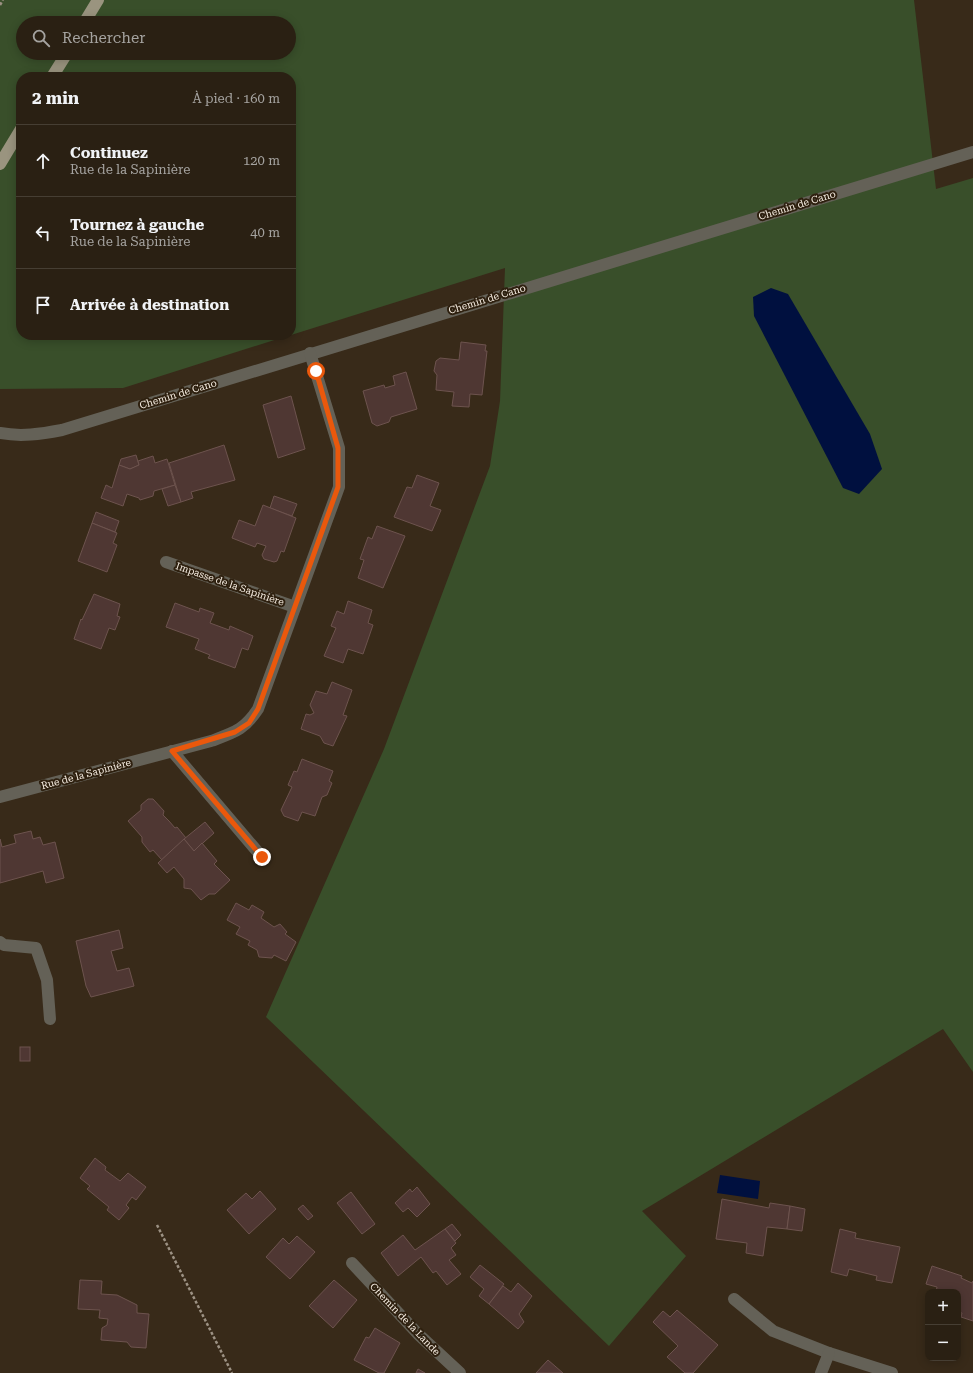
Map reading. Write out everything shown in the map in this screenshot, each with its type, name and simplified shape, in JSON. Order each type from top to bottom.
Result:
[{"type":"main road","points":[[88,16],[98,0]]},
{"type":"main road","points":[[55,72],[63,60]]},
{"type":"main road","points":[[0,164],[16,137]]},
{"type":"street","name":"Chemin de Cano","points":[[0,433],[12,435],[40,434],[62,430],[310,353],[973,152]]},
{"type":"street","name":"Rue de la Sapinière","points":[[0,797],[172,751],[235,732],[249,723],[258,709],[338,487],[340,468],[338,448],[310,353]]},
{"type":"street","name":"Impasse de la Sapinière","points":[[166,562],[295,607]]},
{"type":"street","points":[[172,751],[262,857]]},
{"type":"street","points":[[0,942],[4,945],[36,948],[48,980],[50,1019]]},
{"type":"street","name":"Chemin de la Lande","points":[[352,1264],[418,1334],[460,1373]]},
{"type":"street","points":[[734,1298],[774,1331],[829,1353],[892,1373]]},
{"type":"street","points":[[821,1373],[829,1353]]},
{"type":"path","points":[[0,5],[3,0]]},
{"type":"path","points":[[157,1225],[232,1373]]},
{"type":"green space","points":[[0,0],[914,0],[936,189],[973,178],[973,1072],[943,1029],[642,1211],[686,1256],[609,1346],[266,1017],[384,749],[490,466],[500,401],[505,268],[296,333],[296,72],[16,72],[16,340],[274,340],[123,388],[0,389]]},
{"type":"shaded area","points":[[771,288],[788,294],[870,434],[882,469],[859,494],[843,488],[754,316],[753,297]]},
{"type":"shaded area","points":[[720,1175],[760,1181],[758,1199],[717,1193]]},
{"type":"building","points":[[461,342],[486,345],[485,351],[487,351],[482,395],[470,394],[469,407],[452,406],[454,392],[436,390],[437,375],[434,371],[436,361],[440,358],[459,360]]},
{"type":"building","points":[[406,372],[417,409],[391,417],[389,422],[377,426],[372,423],[363,391],[384,385],[385,388],[395,385],[393,376]]},
{"type":"building","points":[[291,396],[305,449],[278,458],[263,405]]},
{"type":"building","points":[[224,445],[235,480],[191,492],[193,498],[181,502],[169,463]]},
{"type":"building","points":[[136,455],[139,465],[130,469],[119,465],[121,459]]},
{"type":"building","points":[[153,456],[155,463],[167,459],[175,485],[154,491],[153,496],[140,500],[139,498],[127,494],[123,506],[101,498],[106,485],[112,488],[119,465],[130,469],[139,465],[138,461]]},
{"type":"building","points":[[417,475],[439,483],[430,506],[441,510],[432,531],[394,517],[407,487],[412,488]]},
{"type":"building","points":[[175,485],[181,502],[168,506],[162,489]]},
{"type":"building","points":[[274,496],[297,504],[292,516],[270,508]]},
{"type":"building","points":[[263,505],[296,518],[284,552],[281,551],[277,561],[274,562],[264,559],[262,555],[266,546],[257,543],[255,547],[232,538],[239,520],[255,526]]},
{"type":"building","points":[[96,512],[119,521],[115,532],[92,523]]},
{"type":"building","points":[[92,523],[117,533],[113,543],[117,545],[107,572],[78,561]]},
{"type":"building","points":[[377,526],[405,536],[383,588],[358,578],[364,560],[360,559],[368,537],[372,539]]},
{"type":"building","points":[[94,594],[120,604],[117,616],[120,617],[115,630],[109,628],[101,649],[74,639],[81,619],[82,620]]},
{"type":"building","points":[[348,601],[372,610],[368,623],[373,625],[363,654],[348,649],[343,663],[324,656],[336,628],[331,626],[337,611],[344,614]]},
{"type":"building","points":[[175,603],[199,612],[200,608],[214,613],[210,623],[229,630],[230,626],[253,636],[248,650],[242,648],[235,668],[208,658],[210,655],[195,649],[199,639],[166,627]]},
{"type":"building","points":[[332,682],[352,690],[343,715],[347,716],[333,746],[324,743],[320,736],[301,729],[306,714],[310,715],[314,713],[310,705],[316,691],[327,694]]},
{"type":"building","points":[[302,759],[333,771],[329,781],[332,783],[327,795],[322,797],[315,816],[302,812],[298,821],[284,816],[281,810],[292,787],[288,785],[294,771],[297,772]]},
{"type":"building","points":[[148,799],[153,799],[164,811],[163,815],[175,828],[177,827],[186,838],[162,860],[153,850],[150,852],[142,842],[142,837],[128,821],[141,810],[141,805]]},
{"type":"building","points":[[205,822],[214,833],[194,851],[184,839]]},
{"type":"building","points":[[31,831],[33,839],[40,837],[43,845],[55,842],[64,878],[46,883],[43,871],[0,883],[0,839],[2,847],[16,843],[14,835]]},
{"type":"building","points":[[184,839],[194,851],[202,843],[217,861],[214,864],[230,880],[215,894],[209,894],[201,900],[191,889],[184,888],[184,879],[174,867],[167,873],[158,863]]},
{"type":"building","points":[[236,903],[249,910],[252,905],[264,912],[261,918],[274,927],[280,924],[287,932],[285,934],[296,942],[286,961],[274,955],[272,958],[259,957],[257,950],[248,945],[250,941],[236,934],[240,927],[227,920]]},
{"type":"building","points":[[119,930],[123,948],[111,951],[117,971],[129,968],[134,986],[91,997],[86,986],[76,941]]},
{"type":"building","points":[[20,1047],[30,1047],[30,1061],[20,1061]]},
{"type":"building","points":[[95,1158],[106,1167],[105,1170],[120,1181],[128,1173],[146,1187],[136,1200],[132,1197],[126,1205],[129,1208],[119,1220],[107,1210],[109,1207],[87,1189],[90,1186],[80,1178]]},
{"type":"building","points":[[417,1187],[430,1204],[417,1217],[408,1208],[403,1212],[395,1203],[410,1189],[412,1192]]},
{"type":"building","points":[[260,1191],[276,1209],[249,1234],[227,1210],[246,1193],[252,1199]]},
{"type":"building","points":[[351,1192],[375,1224],[362,1234],[337,1203]]},
{"type":"building","points":[[722,1199],[769,1208],[770,1203],[790,1206],[787,1229],[767,1227],[763,1256],[746,1253],[747,1243],[716,1239]]},
{"type":"building","points":[[303,1205],[313,1216],[308,1220],[298,1209]]},
{"type":"building","points":[[790,1206],[805,1209],[802,1231],[787,1229]]},
{"type":"building","points":[[452,1224],[461,1235],[455,1241],[445,1229]]},
{"type":"building","points":[[445,1229],[456,1243],[451,1248],[456,1255],[449,1260],[461,1274],[447,1285],[436,1271],[433,1273],[421,1257],[398,1276],[381,1253],[403,1235],[415,1250]]},
{"type":"building","points":[[840,1229],[856,1233],[855,1238],[900,1247],[892,1283],[876,1280],[877,1276],[849,1269],[847,1276],[831,1272]]},
{"type":"building","points":[[297,1236],[315,1252],[290,1279],[266,1257],[283,1238],[289,1244]]},
{"type":"building","points":[[480,1265],[504,1284],[489,1304],[479,1296],[484,1289],[470,1277]]},
{"type":"building","points":[[932,1266],[962,1276],[961,1278],[972,1283],[973,1281],[973,1321],[961,1317],[961,1289],[937,1289],[937,1287],[926,1284]]},
{"type":"building","points":[[80,1280],[102,1281],[101,1294],[117,1295],[137,1305],[137,1313],[149,1314],[146,1348],[131,1347],[127,1342],[101,1340],[102,1328],[107,1325],[108,1319],[99,1318],[100,1310],[78,1309]]},
{"type":"building","points":[[334,1280],[357,1300],[333,1328],[309,1306]]},
{"type":"building","points":[[518,1283],[532,1296],[519,1314],[524,1322],[518,1329],[489,1304],[503,1286],[511,1292]]},
{"type":"building","points":[[677,1310],[718,1345],[693,1373],[685,1373],[667,1357],[678,1346],[653,1322],[663,1311],[670,1317]]},
{"type":"building","points":[[375,1328],[400,1343],[384,1373],[379,1373],[354,1360],[366,1337],[369,1338]]},
{"type":"building","points":[[548,1360],[563,1373],[536,1373]]},
{"type":"building","points":[[418,1369],[425,1373],[416,1373]]},
{"type":"route","points":[[262,857],[172,751],[211,741],[235,732],[249,723],[258,709],[338,487],[340,468],[338,448],[316,371]]}]
